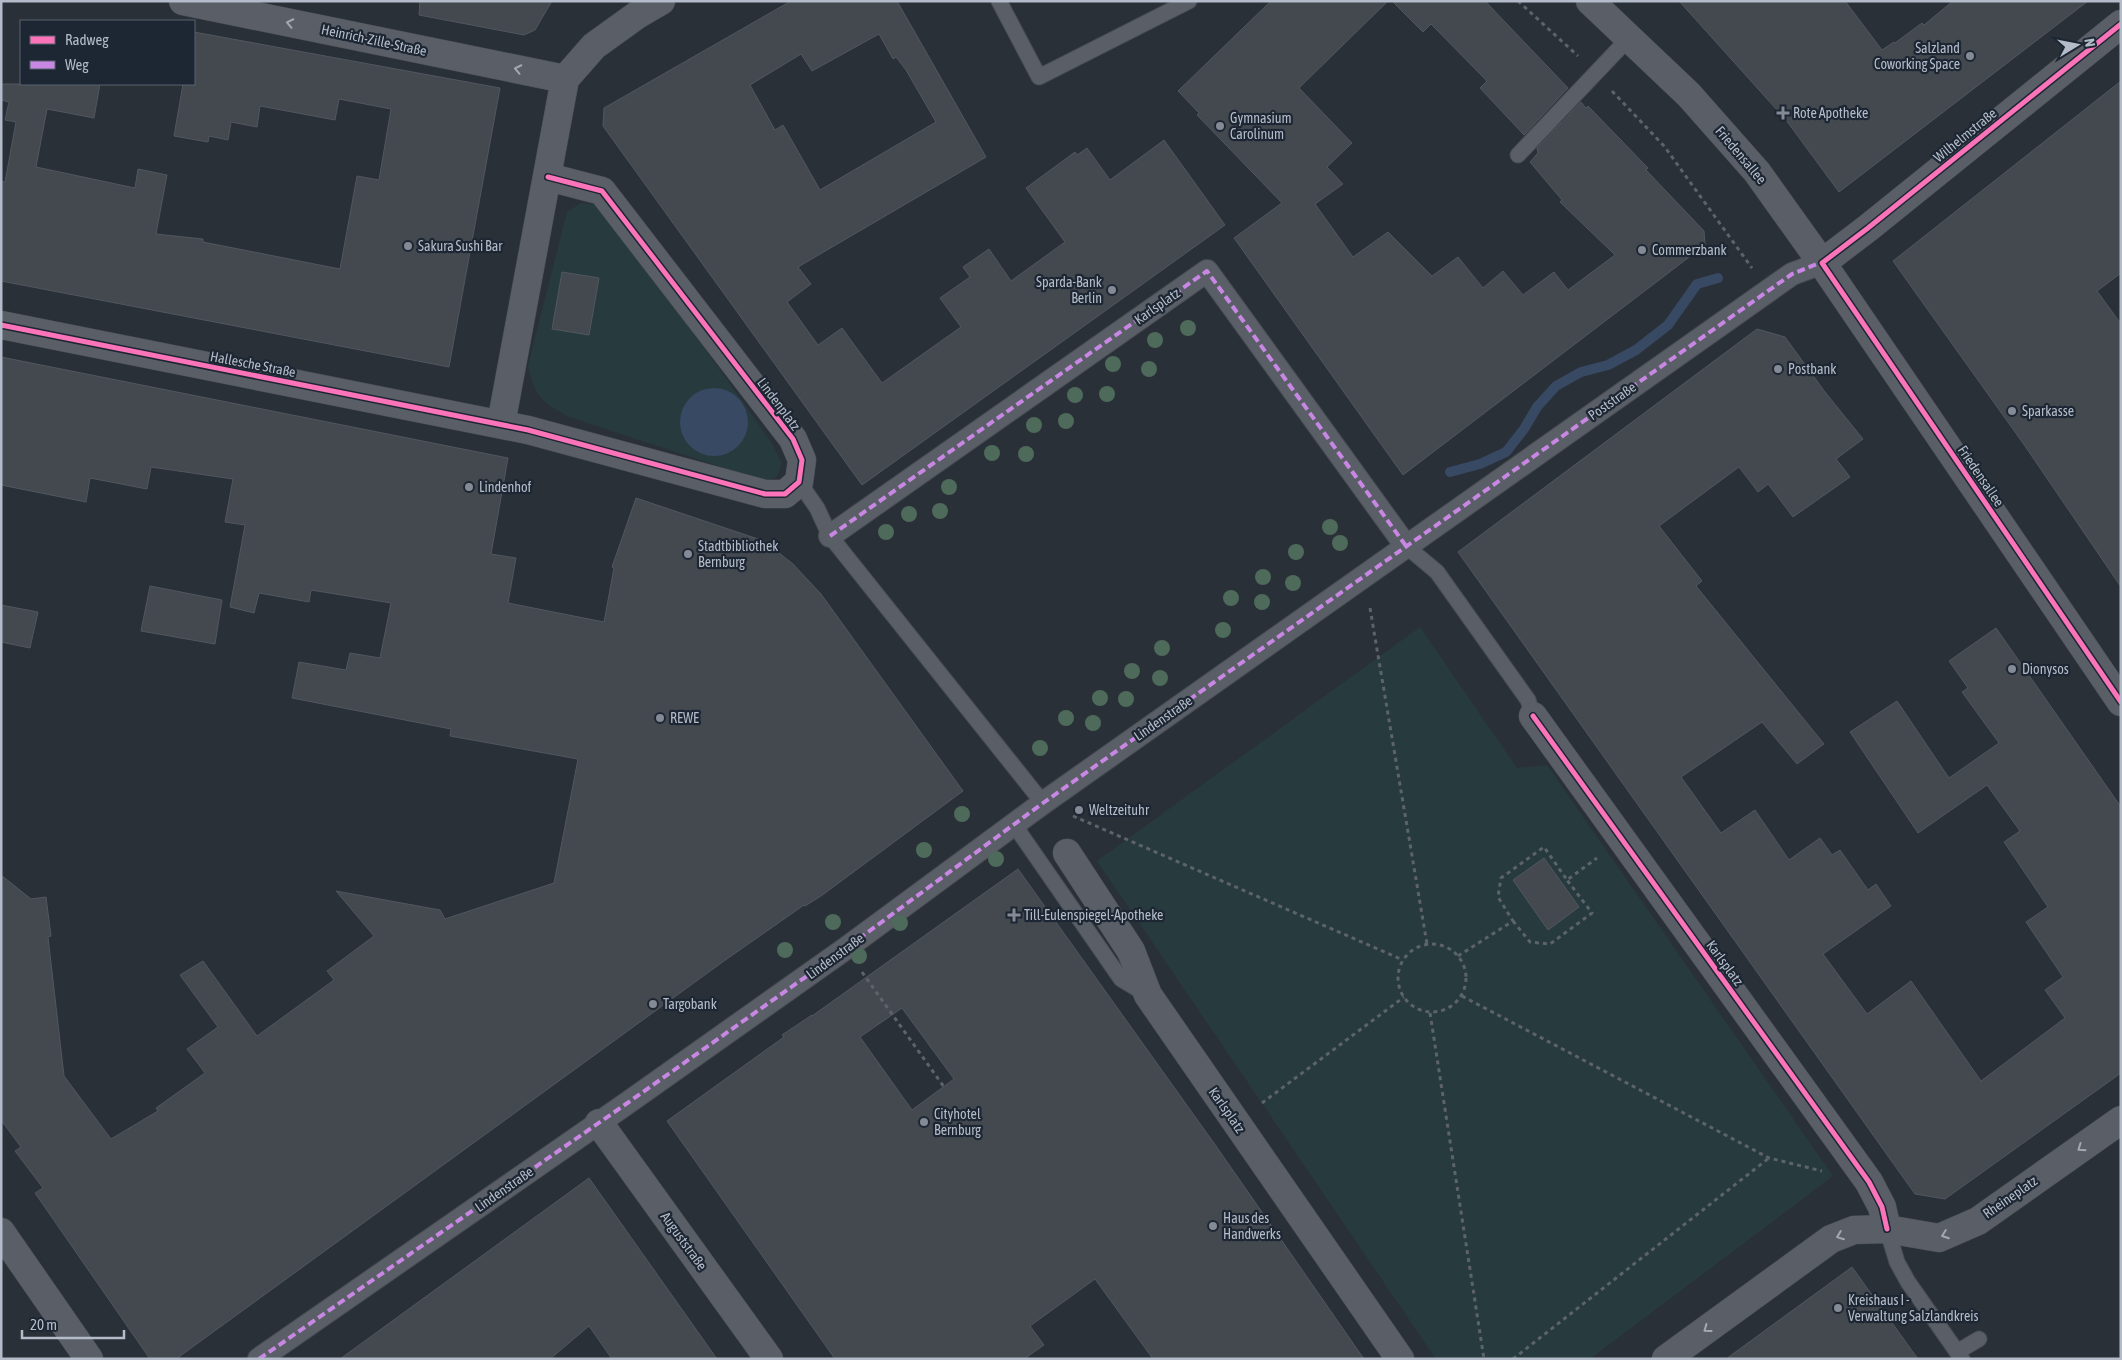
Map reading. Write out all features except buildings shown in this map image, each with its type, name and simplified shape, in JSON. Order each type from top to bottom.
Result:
[{"type":"street","name":"Heinrich-Zille-Straße","points":[[183,1],[565,79]]},
{"type":"street","points":[[661,1],[637,15],[594,46],[565,79],[501,424],[765,494],[785,494],[799,482]]},
{"type":"street","name":"Friedensallee","points":[[1590,1],[1688,95],[1738,150],[1774,195],[2117,687]]},
{"type":"street","name":"Wilhelmstraße","points":[[1822,263],[2121,24]]},
{"type":"street","name":"Lindenplatz","points":[[548,177],[602,192],[793,439],[802,460],[799,482]]},
{"type":"street","name":"Poststraße","points":[[1406,546],[1792,274],[1822,263]]},
{"type":"street","name":"Karlsplatz","points":[[830,536],[1207,271],[1406,546]]},
{"type":"street","name":"Hallesche Straße","points":[[1,325],[501,424]]},
{"type":"street","name":"Lindenstraße","points":[[259,1359],[599,1123],[845,949],[1044,803],[1365,578],[1406,546]]},
{"type":"street","name":"Karlsplatz","points":[[1533,716],[1869,1182],[1882,1206],[1887,1229]]},
{"type":"street","name":"Karlsplatz","points":[[1067,853],[1131,951],[1148,995],[1400,1359]]},
{"type":"street","name":"Rheineplatz","points":[[1887,1229],[1939,1238],[1978,1221],[2121,1120]]},
{"type":"street","name":"Auguststraße","points":[[599,1123],[769,1359]]},
{"type":"street","points":[[1666,1359],[1831,1239],[1854,1230],[1887,1229]]},
{"type":"street","points":[[1,1232],[89,1359]]},
{"type":"lane","points":[[999,1],[1039,77],[1189,1]]},
{"type":"lane","points":[[1518,155],[1628,38]]},
{"type":"lane","points":[[799,482],[816,508],[830,536],[1044,803]]},
{"type":"lane","points":[[1406,546],[1437,572],[1528,700],[1533,716]]},
{"type":"lane","points":[[1015,826],[1121,978],[1148,995]]},
{"type":"lane","points":[[1887,1229],[1897,1262],[1908,1282],[1960,1356],[1979,1339]]},
{"type":"path","points":[[1518,1],[1596,74],[1664,146],[1768,291]]},
{"type":"path","points":[[1365,578],[1427,944]]},
{"type":"path","points":[[1044,803],[1403,960]]},
{"type":"path","points":[[1567,880],[1622,840]]},
{"type":"path","points":[[1544,847],[1567,880],[1592,913],[1550,944],[1530,942],[1513,921],[1498,897],[1501,878],[1544,847]]},
{"type":"path","points":[[1458,956],[1513,921]]},
{"type":"path","points":[[1427,944],[1444,946],[1458,956],[1463,963],[1466,980],[1462,996],[1453,1005],[1442,1011],[1430,1013],[1411,1005],[1404,998],[1398,986],[1398,972],[1403,960],[1413,949],[1427,944]]},
{"type":"path","points":[[845,949],[944,1087]]},
{"type":"path","points":[[1462,996],[1769,1158],[1869,1182]]},
{"type":"path","points":[[1236,1122],[1404,998]]},
{"type":"path","points":[[1430,1013],[1484,1359]]},
{"type":"path","points":[[1513,1359],[1769,1158]]},
{"type":"green space","points":[[581,203],[597,205],[609,216],[741,399],[771,442],[782,463],[777,477],[763,481],[567,416],[550,406],[540,397],[536,391],[528,366],[567,212]]},
{"type":"green space","points":[[1420,627],[1517,768],[1547,765],[1833,1176],[1590,1359],[1436,1359],[1097,861]]},
{"type":"water","points":[[714,388],[727,391],[738,398],[745,409],[748,422],[745,435],[738,446],[727,453],[714,456],[701,453],[690,446],[683,435],[680,422],[683,409],[690,398],[701,391]]},
{"type":"waterway","points":[[1450,472],[1480,464],[1506,452],[1524,429],[1537,407],[1556,386],[1581,372],[1608,365],[1636,350],[1668,325],[1697,284],[1718,278]]},
{"type":"marked path","points":[[259,1359],[626,1104],[845,949],[1043,803],[1792,274],[1824,261]]},
{"type":"marked path","points":[[830,536],[1207,271],[1406,546]]},
{"type":"cycle path","points":[[2121,24],[1822,263],[2121,702]]},
{"type":"cycle path","points":[[1,325],[528,430],[765,494],[785,494],[799,482],[802,460],[793,439],[602,191],[548,177]]},
{"type":"cycle path","points":[[1533,716],[1869,1182],[1882,1207],[1887,1229]]},
{"type":"place","name":"Salzland Coworking Space","points":[[1970,56]]},
{"type":"place","name":"Rote Apotheke","points":[[1783,113]]},
{"type":"place","name":"Gymnasium Carolinum","points":[[1220,126]]},
{"type":"place","name":"Sakura Sushi Bar","points":[[408,246]]},
{"type":"place","name":"Commerzbank","points":[[1642,250]]},
{"type":"place","name":"Sparda-Bank Berlin","points":[[1112,290]]},
{"type":"place","name":"Postbank","points":[[1778,369]]},
{"type":"place","name":"Sparkasse","points":[[2012,411]]},
{"type":"place","name":"Lindenhof","points":[[469,487]]},
{"type":"place","name":"Stadtbibliothek Bernburg","points":[[688,554]]},
{"type":"place","name":"Dionysos","points":[[2012,669]]},
{"type":"place","name":"REWE","points":[[660,718]]},
{"type":"place","name":"Weltzeituhr","points":[[1079,810]]},
{"type":"place","name":"Till-Eulenspiegel-Apotheke","points":[[1014,915]]},
{"type":"place","name":"Targobank","points":[[653,1004]]},
{"type":"place","name":"Cityhotel Bernburg","points":[[924,1122]]},
{"type":"place","name":"Haus des Handwerks","points":[[1213,1226]]},
{"type":"place","name":"Kreishaus I - Verwaltung Salzlandkreis","points":[[1838,1308]]}]
